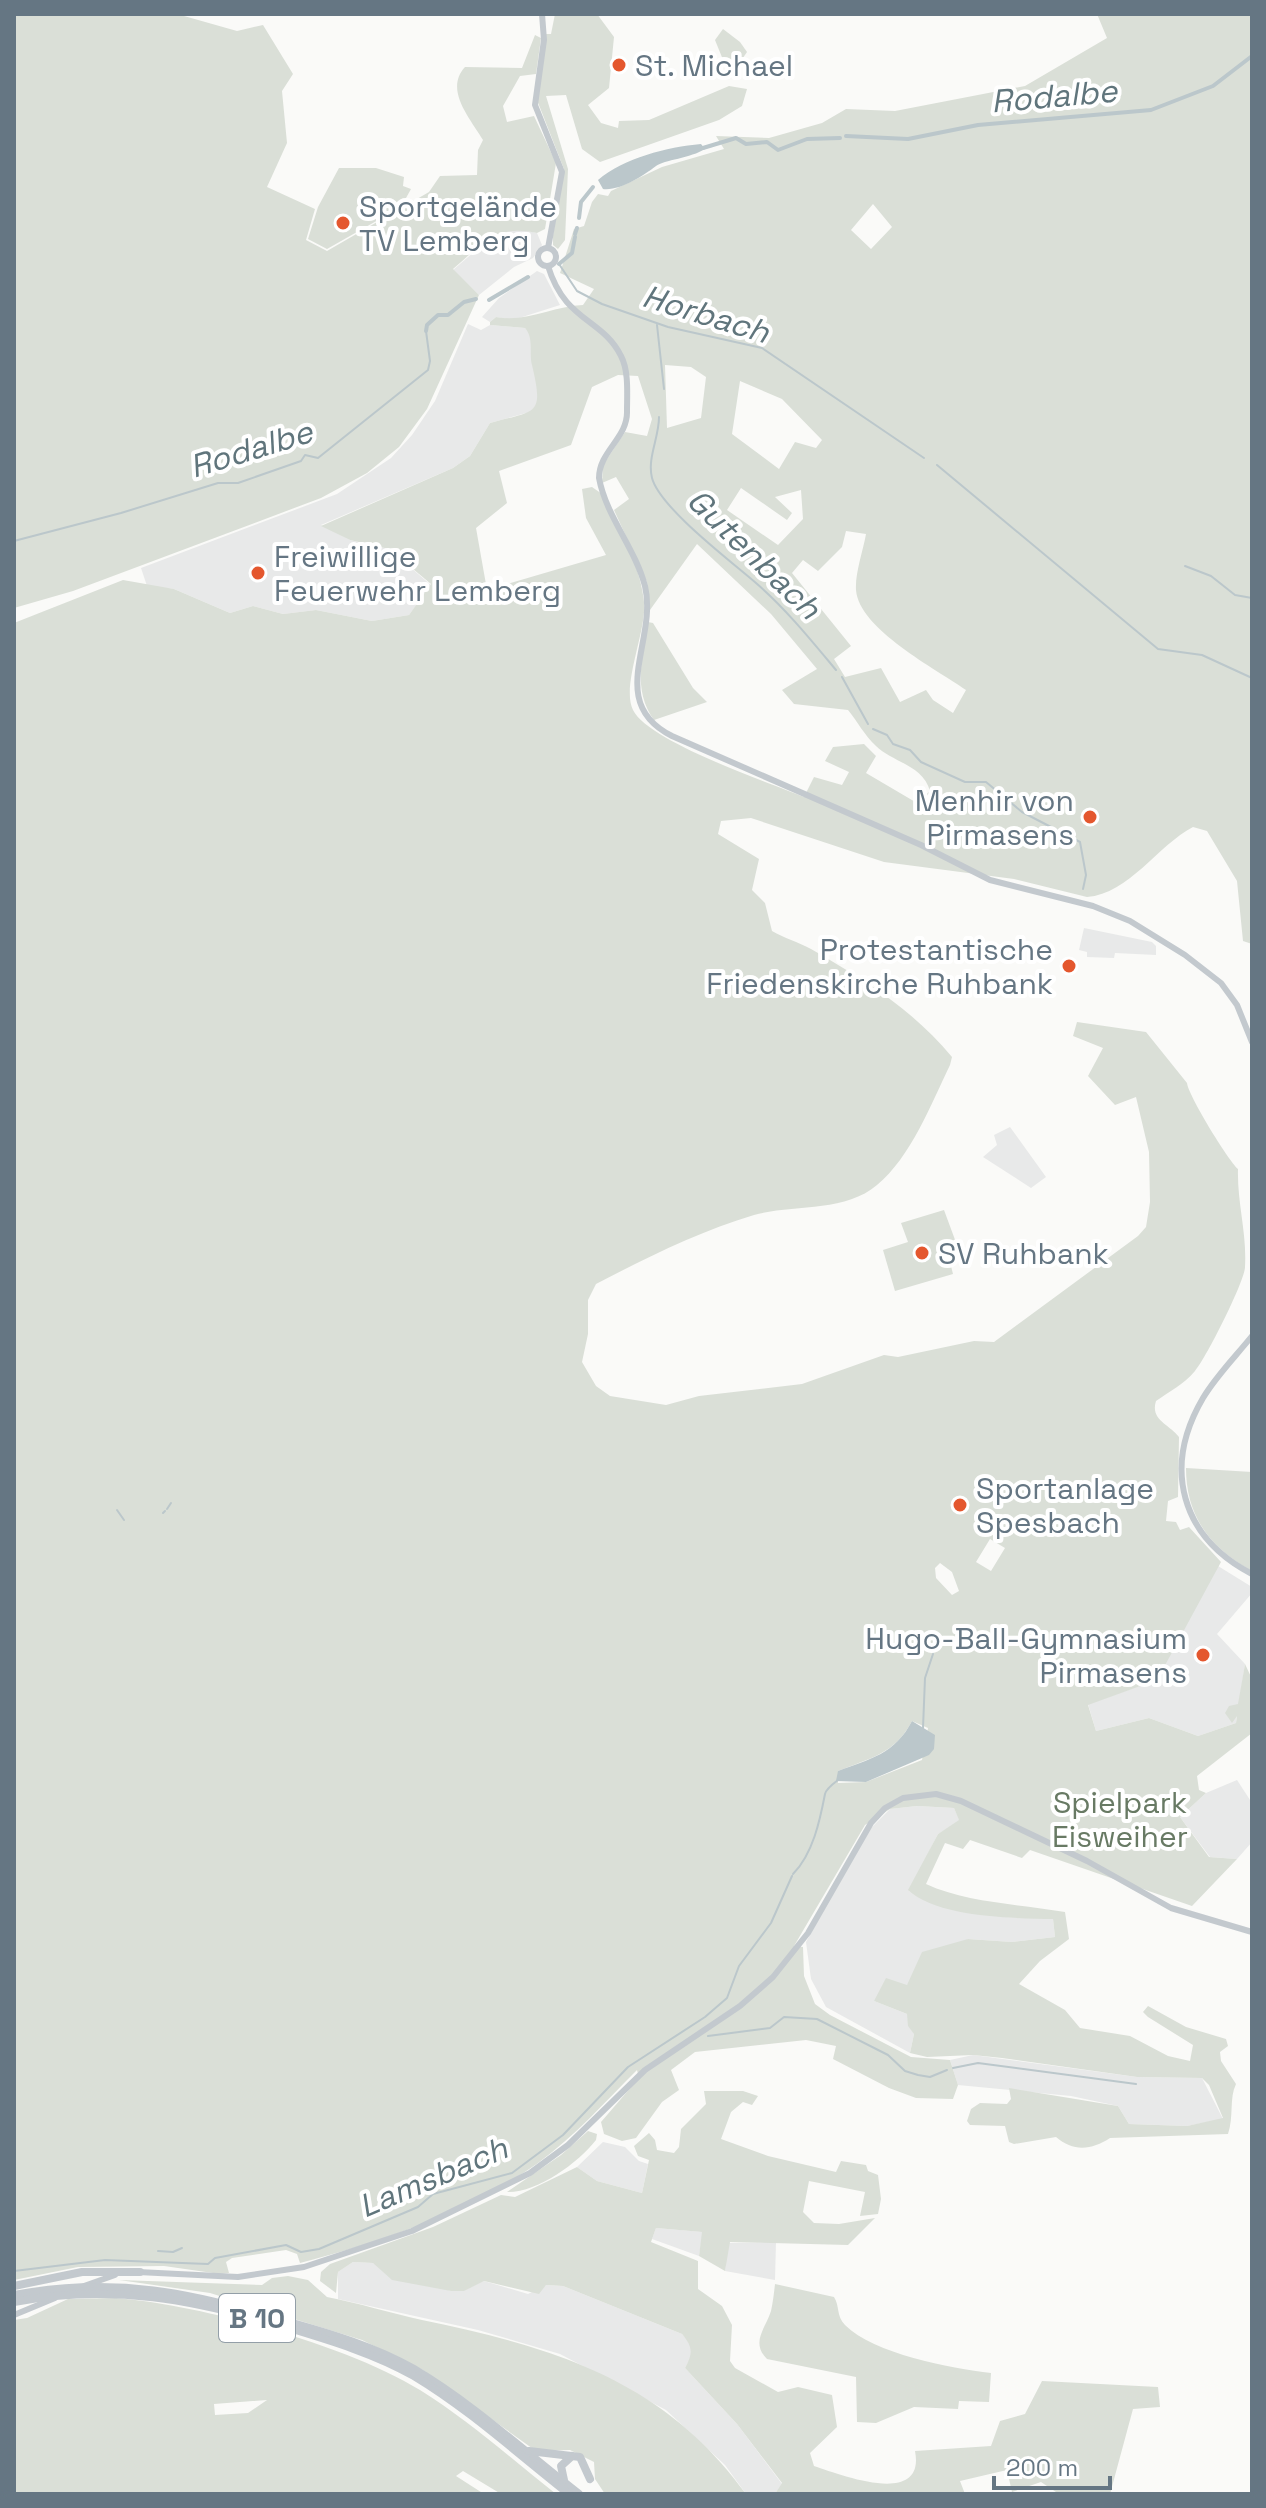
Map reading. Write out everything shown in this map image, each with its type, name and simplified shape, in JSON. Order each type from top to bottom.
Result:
[{"type":"highway","points":[[14,2286],[82,2272],[140,2272]]},
{"type":"highway","name":"B 10","points":[[14,2295],[97,2285],[156,2289],[219,2301],[371,2348],[427,2378],[514,2443],[569,2492]]},
{"type":"highway","name":"B 10","points":[[14,2302],[79,2292],[123,2292],[184,2300],[369,2354],[439,2393],[569,2492]]},
{"type":"highway","points":[[514,2443],[535,2454],[573,2455],[583,2460],[590,2479]]},
{"type":"highway","points":[[569,2492],[560,2469],[564,2460],[573,2455]]},
{"type":"main road","points":[[542,14],[544,40],[535,105],[562,172],[548,248]]},
{"type":"main road","points":[[548,266],[556,258],[554,251],[548,248],[541,251],[538,257],[541,264],[548,266],[566,305],[613,344],[625,369],[626,423],[603,459],[599,478],[646,591],[646,619],[637,687],[640,705],[653,724],[672,736],[932,850],[990,880],[1093,906],[1130,921],[1185,955],[1221,983],[1237,1005],[1252,1042]]},
{"type":"main road","points":[[1252,1336],[1200,1403],[1186,1440],[1182,1469],[1185,1502],[1198,1530],[1219,1553],[1252,1574]]},
{"type":"main road","points":[[14,2315],[102,2278],[140,2272],[238,2277],[304,2267],[412,2231],[530,2173],[568,2145],[654,2063],[740,2006],[773,1977],[813,1925],[871,1823],[903,1798],[936,1794],[961,1801],[1087,1861],[1171,1908],[1252,1932]]},
{"type":"shaded area","points":[[701,144],[705,149],[660,164],[624,185],[603,189],[598,180],[608,172],[646,155]]},
{"type":"shaded area","points":[[514,228],[537,233],[542,245],[533,258],[514,267],[479,295],[453,270],[497,232]]},
{"type":"shaded area","points":[[537,271],[544,274],[560,305],[513,320],[496,317],[490,322],[482,317],[499,298]]},
{"type":"shaded area","points":[[468,324],[481,330],[490,325],[525,328],[530,333],[540,394],[536,406],[530,412],[490,423],[470,456],[453,468],[321,525],[350,540],[389,549],[431,585],[409,615],[372,621],[316,610],[283,614],[253,606],[230,613],[174,589],[147,586],[141,568],[337,494],[391,458],[412,435],[435,401]]},
{"type":"shaded area","points":[[1084,928],[1152,942],[1156,946],[1156,955],[1115,953],[1114,958],[1087,957],[1087,952],[1079,950]]},
{"type":"shaded area","points":[[1010,1127],[1046,1177],[1031,1188],[983,1157],[997,1145],[994,1135]]},
{"type":"shaded area","name":"Hugo-Ball-Gymnasium Pirmasens","points":[[1218,1566],[1252,1587],[1252,1593],[1217,1634],[1245,1664],[1236,1723],[1198,1736],[1149,1718],[1096,1731],[1088,1704],[1157,1680],[1197,1596]]},
{"type":"shaded area","points":[[912,1721],[935,1735],[934,1749],[929,1755],[866,1782],[836,1781],[838,1771],[890,1748]]},
{"type":"shaded area","points":[[1237,1780],[1252,1803],[1252,1842],[1237,1859],[1210,1857],[1180,1817],[1206,1793]]},
{"type":"shaded area","points":[[917,1806],[954,1808],[960,1821],[938,1834],[909,1891],[984,1914],[1053,1919],[1055,1937],[1012,1942],[968,1939],[907,1985],[874,2001],[907,2014],[914,2034],[910,2053],[826,2007],[811,1979],[806,1942],[866,1833],[890,1809]]},
{"type":"shaded area","points":[[973,2055],[1137,2077],[1202,2078],[1223,2119],[1187,2126],[1129,2124],[1118,2106],[1071,2096],[958,2085],[950,2060]]},
{"type":"shaded area","points":[[603,2142],[625,2147],[639,2161],[648,2164],[642,2193],[597,2181],[577,2167]]},
{"type":"shaded area","points":[[656,2228],[703,2232],[699,2256],[652,2239]]},
{"type":"shaded area","points":[[776,2242],[775,2280],[725,2271],[728,2243]]},
{"type":"shaded area","points":[[353,2262],[373,2263],[451,2291],[484,2281],[528,2294],[546,2285],[563,2286],[682,2334],[692,2345],[692,2355],[685,2368],[737,2424],[782,2484],[775,2494],[746,2494],[725,2465],[666,2410],[560,2354],[478,2330],[338,2299],[338,2272]]},
{"type":"green space","points":[[14,14],[177,14],[237,31],[263,25],[293,74],[282,91],[287,143],[267,187],[315,209],[306,240],[327,251],[429,192],[440,176],[477,175],[478,150],[483,140],[461,104],[457,85],[459,76],[465,67],[522,68],[535,35],[541,38],[536,74],[520,76],[503,106],[507,122],[534,116],[556,163],[545,229],[537,233],[510,231],[490,238],[453,269],[479,295],[427,409],[399,447],[367,473],[321,498],[73,591],[14,608]]},
{"type":"green space","points":[[555,14],[597,14],[614,37],[609,88],[588,105],[601,123],[618,128],[619,121],[649,120],[729,86],[747,89],[742,106],[719,120],[600,162],[582,149],[566,95],[546,96],[568,169],[565,240],[558,249],[553,245],[553,235],[564,169],[537,100],[546,34],[551,34]]},
{"type":"green space","name":"Spielpark Eisweiher","points":[[1097,14],[1252,14],[1252,944],[1243,941],[1237,881],[1207,831],[1193,827],[1130,878],[1102,894],[1087,897],[1014,879],[884,862],[751,818],[721,821],[718,834],[759,859],[752,890],[765,903],[772,931],[811,949],[887,997],[937,1040],[952,1057],[950,1065],[900,1160],[864,1194],[834,1204],[769,1212],[734,1221],[596,1284],[588,1300],[588,1334],[582,1362],[596,1386],[610,1396],[666,1405],[699,1396],[802,1384],[884,1355],[898,1357],[974,1341],[994,1342],[1146,1227],[1150,1202],[1149,1152],[1136,1097],[1115,1105],[1088,1076],[1103,1048],[1073,1036],[1077,1022],[1146,1032],[1187,1083],[1209,1127],[1238,1169],[1245,1254],[1239,1288],[1200,1364],[1186,1380],[1156,1401],[1155,1407],[1158,1417],[1179,1437],[1178,1497],[1168,1501],[1166,1521],[1176,1522],[1180,1530],[1189,1527],[1221,1562],[1157,1680],[1088,1705],[1096,1731],[1149,1718],[1198,1736],[1236,1723],[1237,1716],[1232,1723],[1225,1713],[1229,1706],[1238,1704],[1245,1664],[1252,1679],[1252,1733],[1197,1776],[1199,1790],[1206,1793],[1180,1817],[1209,1857],[1237,1859],[1192,1906],[1030,1850],[1022,1858],[970,1840],[963,1849],[945,1843],[926,1884],[976,1899],[1065,1912],[1069,1939],[1040,1961],[1019,1984],[1065,2010],[1080,2028],[1130,2036],[1168,2056],[1190,2061],[1193,2045],[1148,2017],[1143,2012],[1148,2006],[1186,2027],[1226,2039],[1228,2046],[1220,2052],[1221,2061],[1236,2084],[1228,2134],[1110,2138],[1083,2148],[1069,2145],[1056,2137],[1014,2144],[1009,2142],[1005,2126],[970,2125],[967,2121],[971,2109],[980,2103],[1007,2104],[1011,2099],[1009,2088],[1118,2106],[1129,2124],[1187,2126],[1223,2118],[1209,2085],[1202,2078],[1137,2077],[1002,2058],[973,2055],[927,2057],[910,2053],[914,2034],[908,2026],[907,2014],[874,2001],[886,1978],[907,1985],[922,1952],[968,1939],[1012,1942],[1055,1937],[1053,1919],[998,1917],[957,1911],[921,1899],[908,1890],[938,1834],[959,1820],[954,1808],[917,1806],[890,1809],[865,1825],[794,1946],[803,1947],[804,1976],[815,2004],[911,2057],[950,2060],[958,2085],[953,2099],[916,2098],[889,2088],[833,2059],[836,2046],[806,2040],[695,2052],[671,2070],[679,2090],[662,2102],[636,2138],[622,2141],[604,2134],[601,2122],[639,2078],[637,2070],[577,2130],[538,2163],[454,2211],[393,2235],[300,2263],[297,2254],[286,2250],[232,2258],[226,2262],[229,2273],[164,2266],[78,2267],[14,2280],[14,623],[123,580],[174,589],[230,613],[253,606],[283,614],[316,610],[372,621],[409,615],[431,584],[389,549],[350,540],[321,526],[453,468],[470,456],[490,423],[518,416],[533,408],[537,394],[528,332],[525,328],[490,325],[490,322],[496,317],[518,318],[583,305],[594,289],[560,273],[574,229],[584,226],[598,194],[608,196],[611,191],[662,167],[724,149],[716,136],[769,138],[822,123],[846,109],[895,111],[1025,86],[1107,38]],"holes":[[[873,204],[892,227],[871,249],[851,230]],[[665,365],[691,367],[706,377],[701,418],[667,428]],[[618,375],[638,376],[652,419],[647,436],[625,432],[603,465],[602,483],[616,477],[629,499],[614,510],[647,582],[650,610],[697,544],[771,614],[817,669],[782,690],[794,704],[848,710],[876,746],[921,775],[930,791],[917,803],[866,773],[876,756],[864,744],[833,747],[825,761],[849,772],[842,785],[814,777],[804,797],[685,748],[643,722],[633,710],[630,700],[644,614],[642,588],[633,560],[602,494],[592,487],[582,489],[586,518],[606,555],[487,590],[476,528],[507,503],[499,471],[571,445],[592,387]],[[740,381],[782,399],[822,440],[816,448],[795,442],[779,469],[732,434]],[[741,488],[787,520],[792,513],[775,497],[801,490],[803,519],[778,545],[727,510]],[[846,531],[866,534],[856,583],[860,605],[870,619],[901,647],[966,690],[953,713],[933,700],[926,690],[900,702],[881,668],[845,677],[834,659],[851,646],[792,573],[803,560],[818,571],[842,547]],[[990,1539],[1005,1548],[991,1571],[976,1562]],[[940,1563],[952,1572],[959,1591],[952,1595],[936,1578],[935,1568]],[[912,1721],[928,1728],[922,1760],[866,1782],[838,1783],[838,1771],[890,1748]]]},
{"type":"green space","points":[[723,29],[747,52],[730,77],[715,40]]},
{"type":"green space","name":"Sportgelände TV Lemberg","points":[[339,168],[376,168],[404,177],[403,186],[411,189],[401,207],[327,249],[308,239],[318,207]]},
{"type":"green space","points":[[648,622],[653,623],[693,688],[707,702],[654,720],[641,685]]},
{"type":"green space","name":"SV Ruhbank","points":[[944,1210],[961,1256],[950,1262],[953,1274],[895,1291],[883,1250],[908,1242],[901,1223]]},
{"type":"green space","points":[[1186,1468],[1252,1472],[1252,1571],[1224,1552],[1203,1529],[1190,1501]]},
{"type":"green space","points":[[704,2091],[743,2091],[758,2096],[752,2105],[743,2102],[731,2112],[721,2139],[768,2156],[836,2172],[841,2161],[866,2165],[868,2171],[878,2175],[881,2199],[878,2214],[860,2216],[865,2192],[809,2181],[803,2212],[814,2223],[839,2224],[875,2218],[848,2245],[730,2242],[725,2271],[699,2256],[702,2232],[656,2228],[651,2242],[698,2261],[698,2289],[722,2306],[732,2325],[730,2361],[735,2368],[778,2392],[798,2387],[832,2395],[837,2427],[810,2453],[814,2466],[861,2480],[895,2483],[908,2479],[915,2468],[915,2451],[991,2446],[1000,2421],[1025,2414],[1042,2381],[1158,2387],[1160,2407],[1133,2409],[1110,2494],[1059,2494],[1041,2482],[1012,2492],[1007,2470],[960,2481],[965,2494],[775,2494],[782,2483],[737,2424],[685,2368],[691,2350],[682,2334],[563,2286],[546,2285],[539,2294],[484,2281],[464,2291],[451,2291],[392,2280],[373,2263],[353,2262],[338,2272],[336,2293],[320,2281],[321,2272],[330,2264],[433,2227],[501,2195],[515,2197],[577,2167],[597,2181],[642,2193],[649,2160],[638,2156],[634,2146],[649,2133],[655,2140],[657,2150],[674,2153],[679,2147],[681,2129],[706,2104]]},
{"type":"green space","points":[[588,2131],[597,2134],[596,2140],[568,2167],[531,2188],[507,2192],[561,2155]]},
{"type":"green space","points":[[288,2276],[308,2280],[327,2297],[516,2343],[602,2374],[642,2396],[679,2423],[714,2455],[746,2494],[605,2494],[595,2479],[594,2462],[570,2450],[536,2451],[423,2370],[362,2340],[210,2293],[119,2280],[262,2285],[272,2278]]},
{"type":"green space","points":[[775,2284],[834,2297],[845,2325],[893,2352],[991,2373],[989,2402],[959,2401],[958,2409],[914,2407],[876,2423],[857,2422],[856,2377],[767,2359],[762,2353],[759,2341],[771,2311]]},
{"type":"green space","points":[[116,2298],[190,2309],[273,2330],[354,2358],[390,2373],[438,2402],[556,2494],[501,2494],[463,2471],[456,2476],[484,2494],[14,2494],[14,2320],[27,2318],[68,2299]],"holes":[[[267,2400],[248,2413],[215,2415],[214,2404]]]},
{"type":"waterway","name":"Rodalbe","points":[[846,136],[908,139],[978,125],[1151,110],[1213,86],[1252,56]]},
{"type":"waterway","name":"Rodalbe","points":[[703,148],[736,138],[746,144],[767,142],[778,150],[807,139],[840,138]]},
{"type":"waterway","name":"Rodalbe","points":[[579,218],[581,202],[593,187]]},
{"type":"waterway","name":"Rodalbe","points":[[575,234],[577,228]]},
{"type":"waterway","name":"Rodalbe","points":[[559,264],[572,253],[575,237]]},
{"type":"waterway","name":"Horbach","points":[[559,264],[577,291],[602,304],[668,327],[762,348],[924,458]]},
{"type":"waterway","name":"Rodalbe","points":[[489,300],[528,277]]},
{"type":"waterway","name":"Rodalbe","points":[[426,331],[427,325],[438,315],[448,315],[464,302],[476,299]]},
{"type":"waterway","name":"Gutenbach","points":[[657,325],[664,389]]},
{"type":"waterway","name":"Rodalbe","points":[[14,541],[218,483],[238,483],[301,461],[305,455],[318,458],[428,370],[430,361],[426,331]]},
{"type":"waterway","name":"Gutenbach","points":[[659,417],[651,463],[652,478],[658,490],[682,519],[778,603],[836,670]]},
{"type":"waterway","name":"Horbach","points":[[937,465],[1158,649],[1202,655],[1252,678]]},
{"type":"waterway","points":[[1185,566],[1211,576],[1235,595],[1252,598]]},
{"type":"waterway","name":"Gutenbach","points":[[842,677],[868,724]]},
{"type":"waterway","name":"Gutenbach","points":[[873,729],[887,735],[893,744],[910,750],[921,762],[965,782],[986,782],[1022,812],[1080,842],[1086,875],[1083,889]]},
{"type":"waterway","points":[[167,1509],[171,1503]]},
{"type":"waterway","points":[[117,1510],[124,1520]]},
{"type":"waterway","name":"Lamsbach","points":[[923,1728],[925,1678],[933,1654]]},
{"type":"waterway","name":"Lamsbach","points":[[793,1874],[811,1847],[826,1792],[838,1780]]},
{"type":"waterway","name":"Lamsbach","points":[[14,2271],[105,2260],[208,2264],[215,2258],[286,2245],[301,2252],[319,2249],[418,2207],[433,2194],[512,2173],[563,2135],[628,2067],[705,2017],[727,1998],[739,1966],[771,1923],[792,1876]]},
{"type":"waterway","points":[[708,2036],[770,2028],[784,2017],[817,2019],[888,2055],[905,2071],[930,2077],[947,2070]]},
{"type":"waterway","points":[[953,2068],[978,2063],[1136,2084]]},
{"type":"waterway","points":[[158,2251],[173,2252],[182,2248]]},
{"type":"place","name":"St. Michael","points":[[619,65]]},
{"type":"place","name":"Sportgelände TV Lemberg","points":[[343,223]]},
{"type":"place","name":"Freiwillige Feuerwehr Lemberg","points":[[258,573]]},
{"type":"place","name":"Menhir von Pirmasens","points":[[1090,817]]},
{"type":"place","name":"Protestantische Friedenskirche Ruhbank","points":[[1069,966]]},
{"type":"place","name":"SV Ruhbank","points":[[922,1253]]},
{"type":"place","name":"Sportanlage Spesbach","points":[[960,1505]]},
{"type":"place","name":"Hugo-Ball-Gymnasium Pirmasens","points":[[1203,1655]]}]
